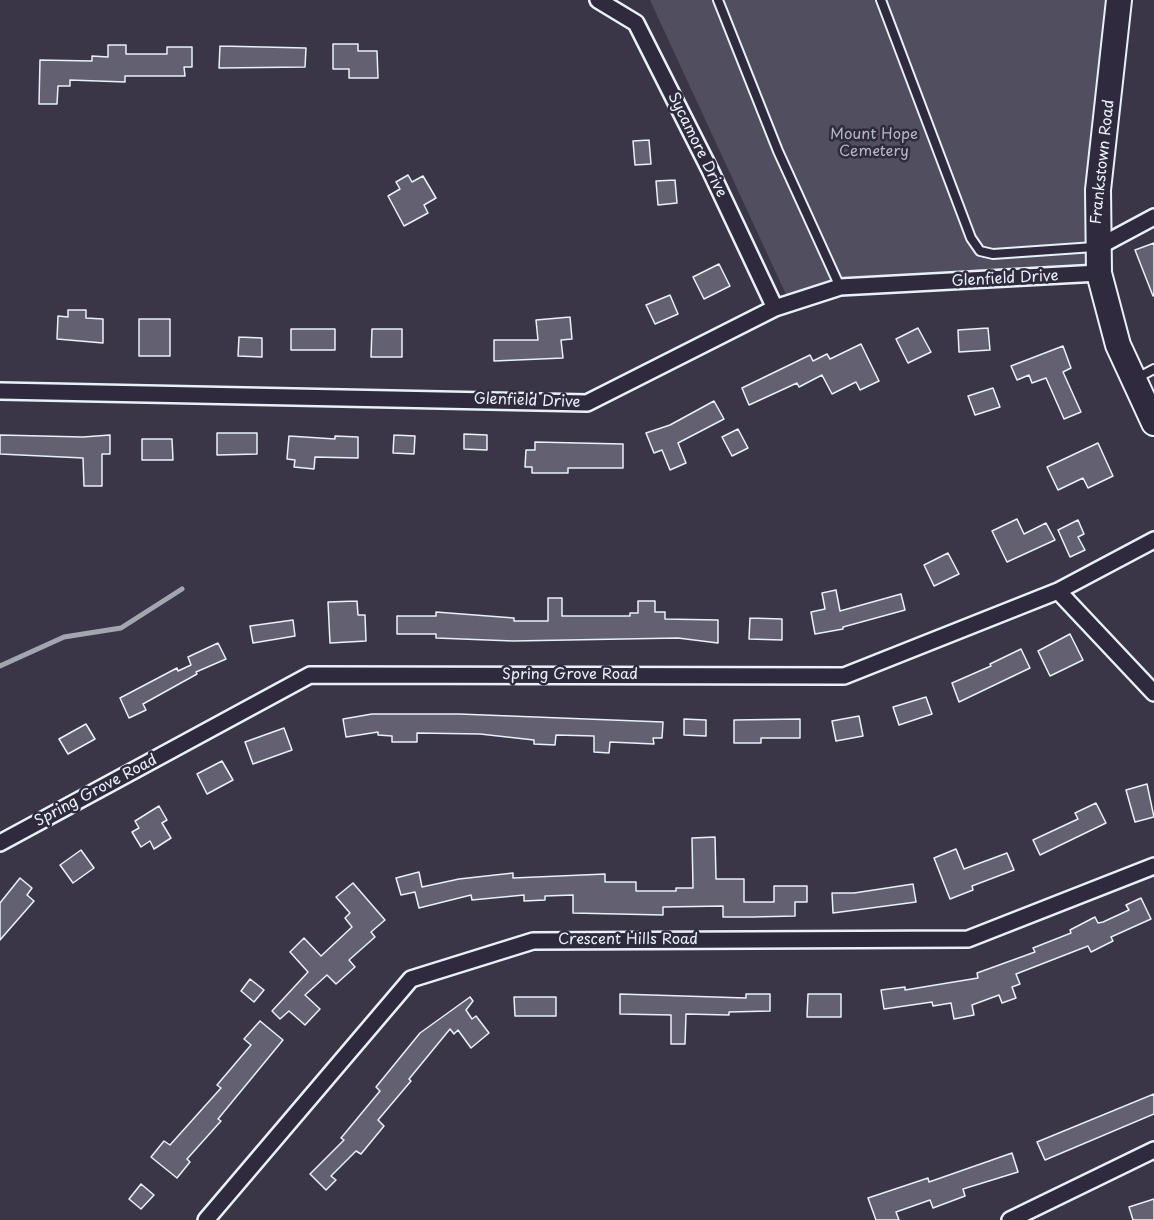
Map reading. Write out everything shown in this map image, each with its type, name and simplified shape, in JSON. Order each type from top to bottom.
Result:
[{"type":"main road","name":"Frankstown Road","points":[[1119,0],[1098,190],[1099,273],[1118,345],[1144,375],[1154,423]]},
{"type":"street","name":"Sycamore Drive","points":[[598,0],[615,5],[636,23],[710,170],[775,308]]},
{"type":"street","points":[[1098,247],[1154,217]]},
{"type":"street","name":"Glenfield Drive","points":[[0,391],[587,403],[775,308],[840,287],[1099,273]]},
{"type":"street","name":"Spring Grove Road","points":[[0,843],[310,675],[844,676],[1058,591],[1154,540]]},
{"type":"street","points":[[1058,591],[1154,693]]},
{"type":"street","name":"Crescent Hills Road","points":[[207,1220],[411,979],[533,941],[968,939],[1154,866]]},
{"type":"street","points":[[1010,1220],[1154,1150]]},
{"type":"lane","points":[[718,0],[778,151],[840,287]]},
{"type":"lane","points":[[881,0],[971,238],[980,251],[993,254],[1098,247]]},
{"type":"green space","name":"Mount Hope Cemetery","points":[[650,0],[1119,0],[1099,273],[891,286],[790,303]]},
{"type":"building","points":[[333,44],[358,44],[358,51],[377,51],[378,78],[349,78],[349,69],[333,69]]},
{"type":"building","points":[[108,45],[126,45],[126,54],[167,54],[167,47],[192,47],[192,67],[184,67],[185,76],[125,76],[125,82],[70,80],[70,86],[58,86],[57,104],[39,104],[40,60],[92,61],[92,56],[108,57]]},
{"type":"building","points":[[220,46],[306,48],[305,67],[219,68]]},
{"type":"building","points":[[649,140],[651,164],[635,165],[633,141]]},
{"type":"building","points":[[408,175],[412,182],[423,176],[436,198],[424,205],[428,213],[404,226],[388,196],[400,189],[396,182]]},
{"type":"building","points":[[675,180],[677,203],[658,205],[656,181]]},
{"type":"building","points":[[1154,243],[1154,296],[1153,296],[1135,250]]},
{"type":"building","points":[[719,264],[730,286],[704,299],[693,277]]},
{"type":"building","points":[[670,295],[678,314],[655,324],[646,305]]},
{"type":"building","points":[[68,310],[86,310],[86,318],[103,319],[103,343],[57,339],[58,316],[68,317]]},
{"type":"building","points":[[570,317],[572,339],[561,340],[563,358],[494,361],[494,340],[538,340],[536,320]]},
{"type":"building","points":[[139,319],[170,319],[170,356],[139,356]]},
{"type":"building","points":[[918,328],[931,352],[908,363],[896,339]]},
{"type":"building","points":[[988,328],[990,350],[959,352],[958,330]]},
{"type":"building","points":[[291,329],[335,329],[335,350],[291,350]]},
{"type":"building","points":[[372,329],[402,329],[402,357],[371,357]]},
{"type":"building","points":[[239,337],[262,338],[262,357],[238,356]]},
{"type":"building","points":[[861,344],[879,381],[860,390],[856,382],[832,394],[822,375],[799,387],[797,383],[749,405],[742,388],[810,355],[813,361],[827,354],[830,359]]},
{"type":"building","points":[[1063,346],[1071,368],[1063,372],[1081,412],[1064,419],[1046,378],[1032,383],[1029,375],[1017,380],[1011,366]]},
{"type":"building","points":[[993,388],[1000,407],[975,415],[968,396]]},
{"type":"building","points":[[714,401],[724,419],[678,443],[686,463],[670,470],[662,450],[654,453],[646,433],[670,425]]},
{"type":"building","points":[[738,429],[748,448],[732,456],[722,437]]},
{"type":"building","points":[[217,433],[257,433],[257,454],[217,455]]},
{"type":"building","points":[[464,434],[487,435],[487,450],[464,449]]},
{"type":"building","points":[[0,435],[83,437],[110,435],[110,454],[102,454],[102,486],[84,486],[83,458],[0,454]]},
{"type":"building","points":[[394,435],[415,436],[414,454],[393,453]]},
{"type":"building","points":[[289,436],[335,439],[335,436],[358,437],[358,458],[315,457],[314,469],[294,467],[295,460],[287,459]]},
{"type":"building","points":[[142,439],[172,439],[173,460],[142,460]]},
{"type":"building","points":[[535,442],[623,444],[623,468],[568,468],[568,473],[532,473],[532,467],[525,467],[526,450],[535,450]]},
{"type":"building","points":[[1098,443],[1113,476],[1088,488],[1083,478],[1058,490],[1047,467]]},
{"type":"building","points":[[1017,519],[1024,534],[1046,523],[1055,540],[1007,562],[992,531]]},
{"type":"building","points":[[1078,520],[1084,534],[1078,537],[1085,550],[1070,557],[1058,530]]},
{"type":"building","points":[[948,553],[959,574],[934,586],[924,565]]},
{"type":"building","points":[[836,590],[840,611],[901,594],[905,610],[843,627],[843,629],[815,634],[811,612],[825,609],[822,593]]},
{"type":"building","points":[[548,598],[562,598],[562,616],[630,616],[630,613],[638,613],[638,601],[655,601],[655,612],[665,612],[665,619],[718,620],[718,643],[678,638],[513,641],[436,638],[436,634],[397,634],[397,616],[436,616],[436,612],[514,618],[514,621],[548,621]]},
{"type":"building","points":[[357,601],[358,615],[365,615],[366,641],[330,643],[328,602]]},
{"type":"building","points":[[750,618],[782,619],[782,640],[749,639]]},
{"type":"building","points":[[293,620],[295,636],[253,643],[250,626]]},
{"type":"building","points":[[1070,634],[1083,660],[1050,676],[1038,651]]},
{"type":"building","points":[[218,643],[226,659],[196,672],[197,674],[143,704],[146,710],[129,718],[120,698],[177,668],[178,671],[191,665],[188,657]]},
{"type":"building","points":[[1021,649],[1030,668],[959,702],[952,683],[991,666],[990,664]]},
{"type":"building","points":[[926,697],[932,714],[899,725],[893,707]]},
{"type":"building","points":[[372,714],[459,714],[663,722],[662,738],[653,738],[654,744],[610,742],[609,753],[594,752],[594,736],[556,735],[555,745],[534,744],[534,740],[480,734],[417,733],[417,742],[392,742],[392,736],[378,735],[378,732],[346,737],[343,719]]},
{"type":"building","points":[[859,716],[863,736],[836,741],[832,721]]},
{"type":"building","points":[[684,719],[706,720],[706,736],[684,735]]},
{"type":"building","points":[[800,719],[800,738],[761,738],[761,743],[734,743],[734,720]]},
{"type":"building","points":[[86,724],[95,739],[68,754],[59,739]]},
{"type":"building","points":[[284,728],[292,750],[253,764],[245,742]]},
{"type":"building","points":[[222,761],[233,780],[207,794],[197,774]]},
{"type":"building","points":[[1147,784],[1154,817],[1135,822],[1126,790]]},
{"type":"building","points":[[1096,803],[1106,823],[1040,855],[1033,840],[1078,819],[1075,813]]},
{"type":"building","points":[[159,806],[167,820],[162,823],[171,838],[154,849],[150,841],[141,847],[132,832],[139,828],[135,821]]},
{"type":"building","points":[[715,837],[716,879],[744,879],[744,902],[774,902],[774,886],[807,886],[807,902],[795,902],[795,916],[752,917],[723,917],[723,906],[663,907],[663,915],[573,913],[573,895],[545,896],[545,900],[524,901],[524,895],[472,900],[471,895],[419,908],[415,892],[401,895],[396,878],[419,872],[422,887],[459,879],[513,873],[513,878],[605,874],[605,882],[636,882],[636,891],[676,891],[676,888],[693,888],[692,838]]},
{"type":"building","points":[[956,849],[964,869],[1007,853],[1014,870],[972,886],[973,890],[950,899],[934,858]]},
{"type":"building","points":[[81,850],[94,868],[73,883],[60,865]]},
{"type":"building","points":[[20,878],[32,888],[27,895],[34,901],[0,940],[0,903]]},
{"type":"building","points":[[353,883],[385,920],[371,932],[375,937],[349,960],[355,967],[336,984],[327,975],[305,995],[320,1009],[305,1025],[289,1011],[280,1019],[272,1011],[308,972],[290,952],[304,938],[321,956],[352,927],[345,918],[350,913],[336,897]]},
{"type":"building","points":[[913,884],[916,902],[833,913],[832,893],[854,893]]},
{"type":"building","points":[[1141,898],[1151,919],[1111,937],[1113,941],[1091,952],[1088,946],[1016,974],[1020,984],[1012,987],[1016,998],[1002,1003],[999,995],[972,1005],[974,1015],[954,1019],[951,1003],[933,1006],[932,1002],[884,1009],[881,990],[905,987],[905,990],[978,978],[977,973],[1035,952],[1033,948],[1071,933],[1070,930],[1095,917],[1098,923],[1103,922],[1129,910],[1126,905]]},
{"type":"building","points":[[250,979],[264,990],[254,1002],[241,991]]},
{"type":"building","points":[[620,994],[746,998],[746,994],[770,994],[770,1011],[729,1012],[729,1015],[686,1014],[685,1044],[671,1044],[671,1015],[620,1014]]},
{"type":"building","points":[[808,994],[841,994],[841,1017],[807,1017]]},
{"type":"building","points":[[470,997],[473,1001],[466,1010],[472,1019],[476,1016],[489,1033],[471,1048],[458,1030],[454,1034],[450,1029],[378,1120],[384,1126],[361,1154],[356,1151],[331,1176],[336,1180],[326,1190],[310,1174],[344,1140],[341,1138],[380,1091],[376,1087],[420,1033]]},
{"type":"building","points":[[514,997],[556,997],[556,1016],[515,1016]]},
{"type":"building","points":[[260,1021],[283,1040],[218,1119],[221,1121],[187,1159],[190,1162],[177,1178],[151,1157],[164,1141],[170,1145],[221,1088],[217,1085],[251,1045],[244,1039]]},
{"type":"building","points":[[1154,1094],[1154,1114],[1045,1160],[1037,1142]]},
{"type":"building","points":[[1012,1153],[1018,1172],[963,1189],[965,1196],[933,1208],[930,1200],[896,1212],[899,1220],[876,1220],[868,1198],[928,1178],[929,1182]]},
{"type":"building","points":[[141,1184],[154,1195],[141,1209],[129,1199]]},
{"type":"building","points":[[1154,1199],[1154,1220],[1133,1220],[1129,1207]]},
{"type":"waterway","points":[[0,666],[64,637],[121,628],[182,589]]}]
